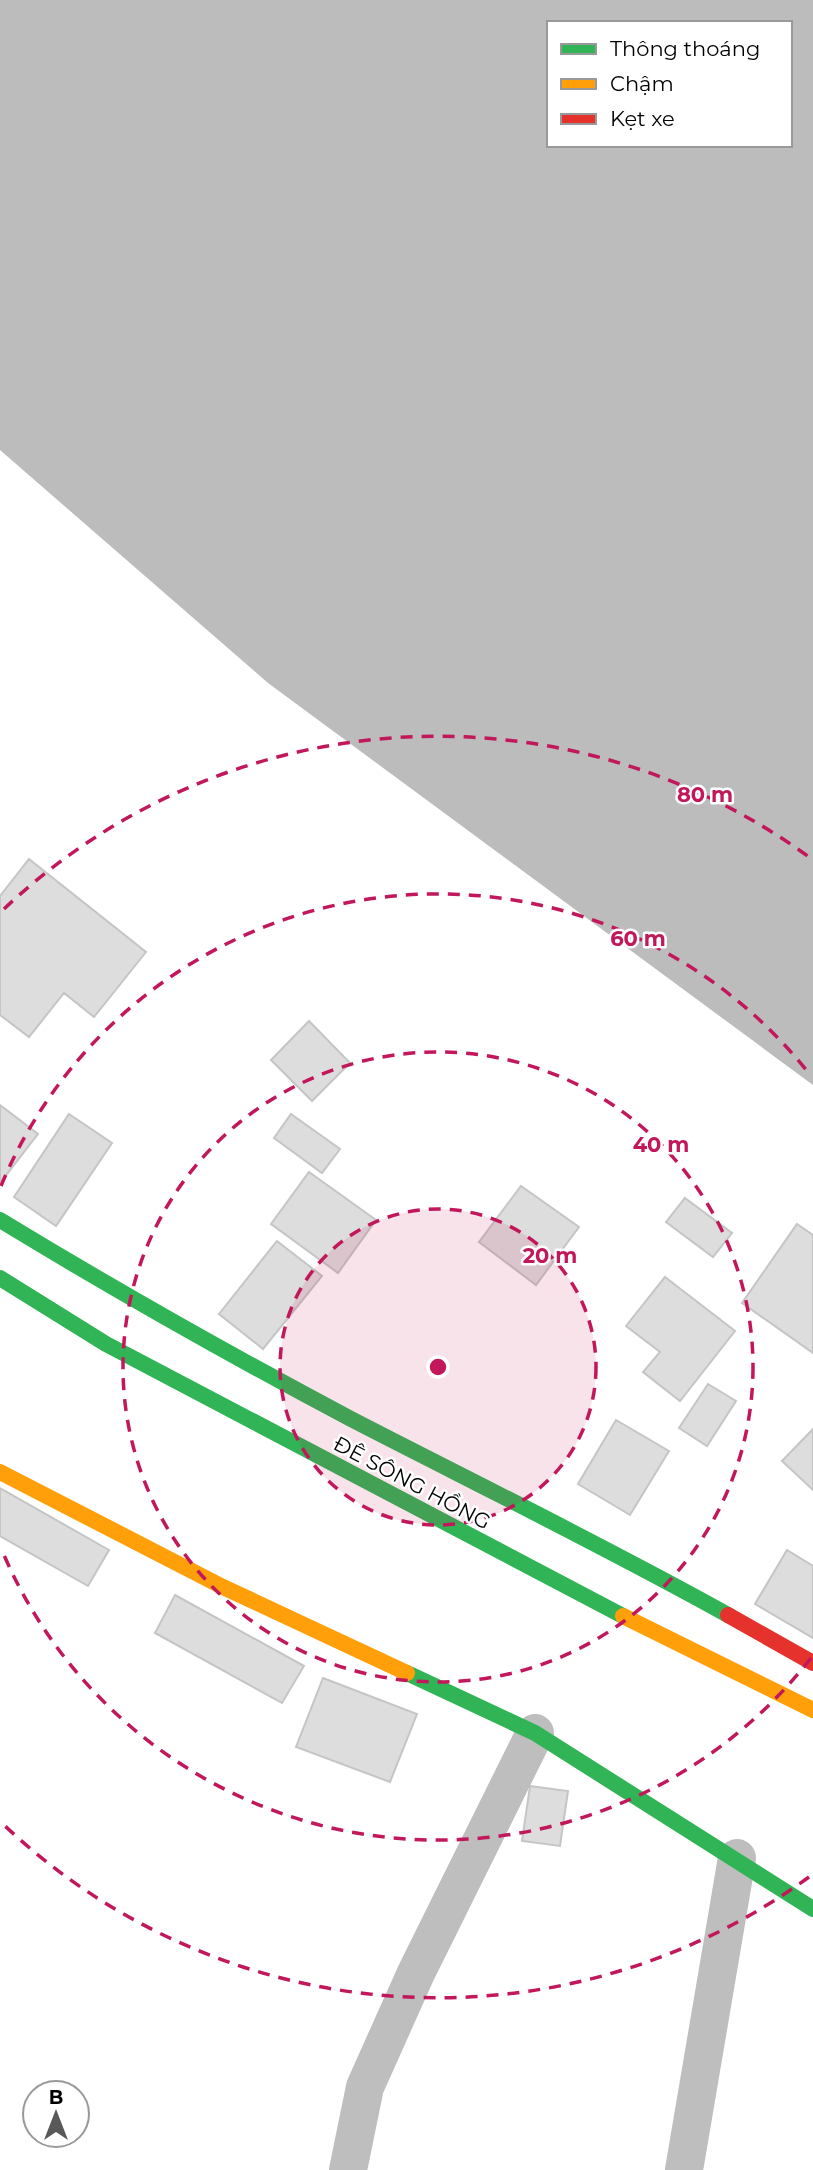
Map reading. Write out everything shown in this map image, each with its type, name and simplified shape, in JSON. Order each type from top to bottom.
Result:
[{"type":"street","points":[[0,1220],[95,1278],[338,1411],[637,1564],[813,1663]]},
{"type":"street","name":"ĐÊ SÔNG HỒNG","points":[[0,1278],[118,1351],[563,1586],[813,1710]]},
{"type":"street","points":[[0,1472],[223,1587],[535,1733],[737,1857],[813,1909]]},
{"type":"street","points":[[348,2170],[365,2087],[416,1973],[535,1733]]},
{"type":"street","points":[[684,2170],[737,1857]]},
{"type":"shaded area","points":[[0,0],[813,0],[813,1085],[268,683],[0,450]]},
{"type":"building","points":[[29,859],[146,952],[94,1017],[64,993],[29,1037],[0,1015],[0,896]]},
{"type":"building","points":[[309,1021],[350,1063],[312,1101],[271,1060]]},
{"type":"building","points":[[0,1105],[38,1134],[0,1183]]},
{"type":"building","points":[[69,1114],[112,1143],[56,1226],[14,1197]]},
{"type":"building","points":[[291,1114],[340,1149],[322,1173],[274,1138]]},
{"type":"building","points":[[309,1172],[376,1220],[338,1273],[271,1224]]},
{"type":"building","points":[[521,1186],[579,1227],[536,1285],[479,1242]]},
{"type":"building","points":[[685,1198],[732,1233],[713,1257],[666,1222]]},
{"type":"building","points":[[797,1224],[813,1235],[813,1353],[742,1303]]},
{"type":"building","points":[[277,1241],[322,1276],[263,1349],[219,1314]]},
{"type":"building","points":[[665,1277],[735,1331],[680,1401],[643,1372],[660,1352],[626,1326]]},
{"type":"building","points":[[708,1384],[736,1401],[707,1446],[679,1428]]},
{"type":"building","points":[[616,1420],[669,1451],[630,1515],[578,1484]]},
{"type":"building","points":[[813,1429],[813,1490],[782,1461]]},
{"type":"building","points":[[0,1488],[109,1550],[88,1586],[0,1536]]},
{"type":"building","points":[[787,1550],[813,1566],[813,1638],[755,1604]]},
{"type":"building","points":[[175,1595],[304,1666],[282,1703],[155,1633]]},
{"type":"building","points":[[323,1678],[417,1714],[390,1782],[296,1747]]},
{"type":"building","points":[[530,1786],[568,1791],[560,1846],[522,1841]]},
{"type":"traffic: fast","points":[[0,1220],[130,1297],[306,1395],[728,1615]]},
{"type":"traffic: fast","points":[[0,1278],[106,1344],[623,1616]]},
{"type":"traffic: fast","points":[[407,1673],[535,1733],[813,1909]]},
{"type":"traffic: slow","points":[[0,1472],[223,1587],[407,1673]]},
{"type":"traffic: slow","points":[[623,1616],[813,1710]]},
{"type":"traffic: jam","points":[[728,1615],[813,1663]]}]
